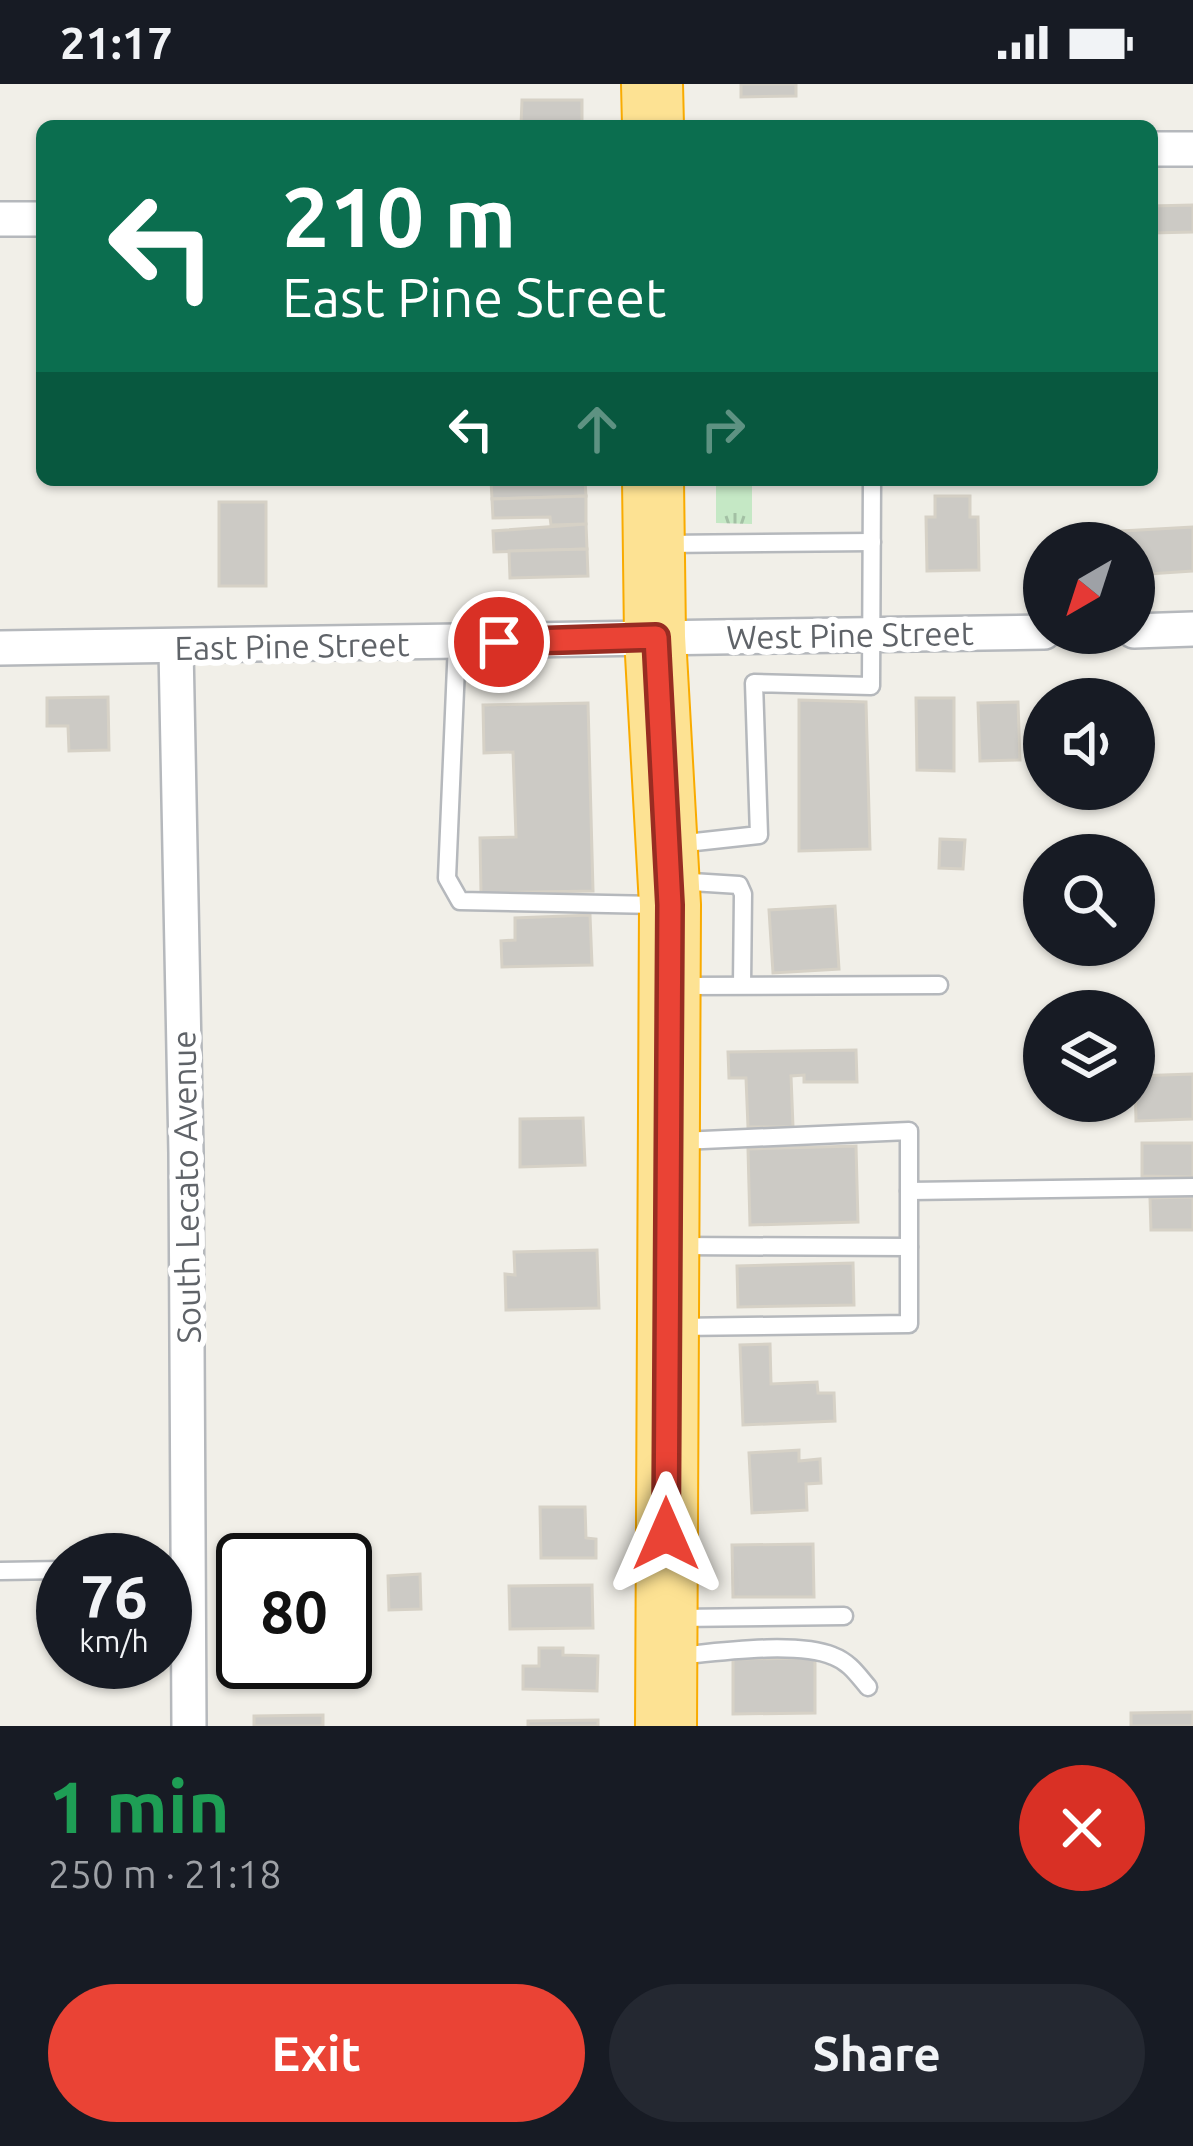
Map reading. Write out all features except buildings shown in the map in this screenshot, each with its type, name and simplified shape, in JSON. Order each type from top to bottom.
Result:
[{"type":"highway","points":[[652,84],[652,120]]},
{"type":"highway","points":[[653,486],[670,877],[666,1726]]},
{"type":"street","points":[[1158,149],[1193,148]]},
{"type":"street","points":[[0,219],[36,219]]},
{"type":"street","points":[[1155,630],[1193,629]]},
{"type":"street","name":"West Pine Street","points":[[656,637],[1023,632]]},
{"type":"street","name":"East Pine Street","points":[[0,648],[656,637]]},
{"type":"street","name":"South Lecato Avenue","points":[[176,648],[178,1533]]},
{"type":"street","name":"South Lecato Avenue","points":[[186,1689],[189,1726]]},
{"type":"lane","points":[[670,877],[701,838],[759,835],[754,683],[871,686],[872,486]]},
{"type":"lane","points":[[653,544],[872,542]]},
{"type":"lane","points":[[457,643],[447,878],[460,901],[670,877],[739,886],[743,894],[742,986]]},
{"type":"lane","points":[[669,986],[939,985]]},
{"type":"lane","points":[[667,1328],[909,1324],[909,1131],[668,1141]]},
{"type":"lane","points":[[909,1191],[1193,1187]]},
{"type":"lane","points":[[667,1246],[909,1247]]},
{"type":"lane","points":[[0,1571],[36,1570]]},
{"type":"lane","points":[[665,1637],[707,1620],[844,1616]]},
{"type":"lane","points":[[665,1637],[829,1654],[850,1665],[868,1687]]},
{"type":"green space","points":[[716,486],[752,486],[752,524],[716,523]]},
{"type":"route","points":[[499,642],[656,637],[670,905],[666,1534]]}]
